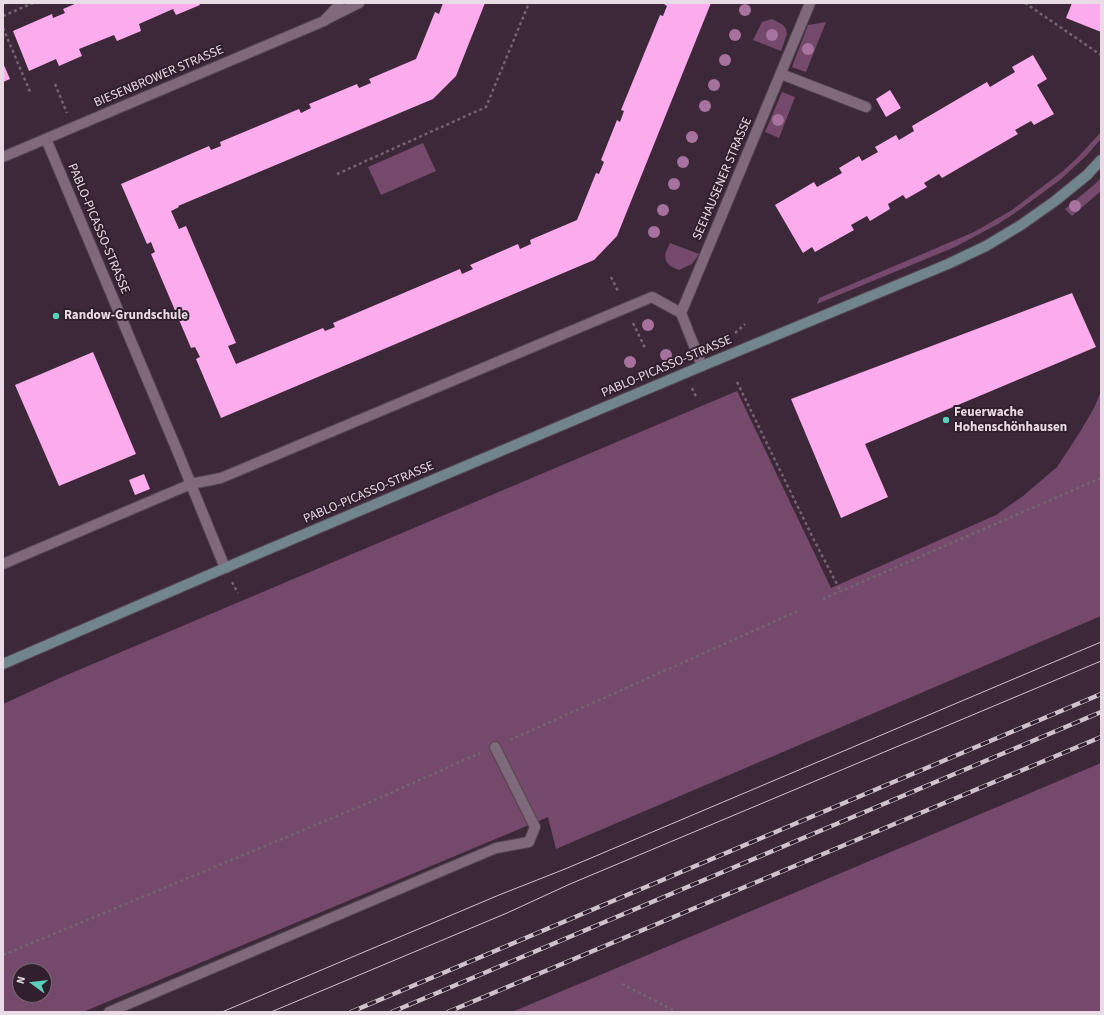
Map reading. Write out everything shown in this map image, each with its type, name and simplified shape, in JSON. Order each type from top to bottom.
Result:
[{"type":"main road","name":"PABLO-PICASSO-STRASSE","points":[[3,664],[225,568],[702,366],[948,264],[986,246],[1021,226],[1087,175],[1101,160]]},
{"type":"street","name":"BIESENBROWER STRASSE","points":[[325,20],[339,3]]},
{"type":"street","name":"BIESENBROWER STRASSE","points":[[3,157],[325,20],[359,3]]},
{"type":"street","name":"SEEHAUSENER STRASSE","points":[[682,313],[810,3]]},
{"type":"street","points":[[781,74],[866,107]]},
{"type":"street","name":"PABLO-PICASSO-STRASSE","points":[[46,139],[225,568]]},
{"type":"street","points":[[3,564],[191,484],[222,478],[652,297],[682,313],[702,366]]},
{"type":"street","points":[[108,1012],[496,848],[529,842],[535,827],[495,746]]},
{"type":"path","points":[[3,16],[33,3]]},
{"type":"path","points":[[337,174],[486,107],[529,3]]},
{"type":"path","points":[[1025,3],[1101,54]]},
{"type":"path","points":[[3,28],[31,94]]},
{"type":"path","points":[[55,84],[73,127]]},
{"type":"path","points":[[737,382],[841,592]]},
{"type":"path","points":[[823,599],[1101,478]]},
{"type":"path","points":[[3,954],[366,804],[800,610]]},
{"type":"path","points":[[622,984],[677,1012]]},
{"type":"shaded area","points":[[772,19],[783,25],[786,29],[787,34],[781,51],[753,40],[762,22]]},
{"type":"shaded area","points":[[826,22],[806,72],[792,67],[808,25]]},
{"type":"shaded area","points":[[782,92],[795,97],[779,138],[765,132]]},
{"type":"shaded area","points":[[1101,132],[1101,139],[1086,156],[1060,180],[998,224],[955,247],[817,304],[819,298],[974,232],[1012,210],[1063,171]]},
{"type":"shaded area","points":[[423,143],[436,171],[381,195],[368,167]]},
{"type":"shaded area","points":[[1101,178],[1101,191],[1072,216],[1065,209]]},
{"type":"shaded area","points":[[670,243],[699,254],[692,264],[679,270],[670,266],[666,261],[665,254]]},
{"type":"shaded area","points":[[737,391],[831,588],[996,515],[1023,496],[1057,467],[1094,408],[1101,391],[1101,616],[556,849],[548,817],[83,1012],[3,1012],[3,704],[62,677]]},
{"type":"shaded area","points":[[1101,763],[1101,1012],[512,1012],[593,978]]},
{"type":"building","points":[[77,3],[199,3],[200,5],[176,15],[173,9],[139,24],[141,31],[117,41],[114,35],[79,49],[82,56],[59,66],[56,59],[29,71],[13,31],[52,14],[53,18],[65,13],[63,9]]},
{"type":"building","points":[[443,3],[485,3],[456,76],[433,99],[178,206],[179,207],[171,211],[179,229],[186,226],[236,343],[228,346],[236,364],[323,328],[325,331],[335,327],[333,323],[460,269],[462,274],[473,269],[470,265],[518,244],[520,249],[531,244],[530,240],[577,220],[596,173],[599,174],[604,162],[601,160],[617,120],[620,122],[624,111],[621,110],[660,15],[663,16],[667,6],[664,4],[711,3],[617,236],[594,260],[221,418],[196,359],[200,357],[195,347],[191,348],[151,254],[155,252],[151,242],[147,244],[121,184],[209,146],[211,150],[221,146],[220,142],[299,109],[301,113],[311,108],[309,104],[357,84],[359,88],[371,83],[369,79],[416,59],[435,12],[439,14]]},
{"type":"building","points":[[1072,3],[1101,3],[1101,32],[1066,18]]},
{"type":"building","points":[[1033,55],[1047,79],[1037,85],[1054,114],[1034,125],[1031,121],[1015,130],[1018,134],[942,178],[939,174],[924,183],[927,187],[906,199],[903,195],[888,204],[890,209],[870,221],[867,216],[851,225],[854,230],[815,252],[812,247],[803,253],[775,205],[814,182],[817,187],[842,173],[839,168],[859,156],[862,161],[878,152],[875,147],[896,135],[899,140],[914,131],[912,126],[987,82],[990,87],[1015,72],[1012,67]]},
{"type":"building","points":[[3,63],[10,79],[3,82]]},
{"type":"building","points":[[890,90],[901,108],[886,117],[876,99]]},
{"type":"building","points":[[1072,293],[1096,347],[865,444],[888,497],[841,518],[791,399]]},
{"type":"building","points":[[93,352],[136,454],[59,486],[15,385]]},
{"type":"building","points":[[144,474],[150,489],[135,495],[129,480]]},
{"type":"tram line","points":[[222,1012],[499,895],[565,869],[1101,642]]},
{"type":"tram line","points":[[271,1012],[507,913],[570,884],[1101,661]]},
{"type":"railway","points":[[351,1012],[1101,694]]},
{"type":"railway","points":[[392,1012],[1101,712]]},
{"type":"railway","points":[[448,1012],[1101,737]]},
{"type":"place","name":"Randow-Grundschule","points":[[56,316]]},
{"type":"place","name":"Feuerwache Hohenschönhausen","points":[[946,420]]}]
